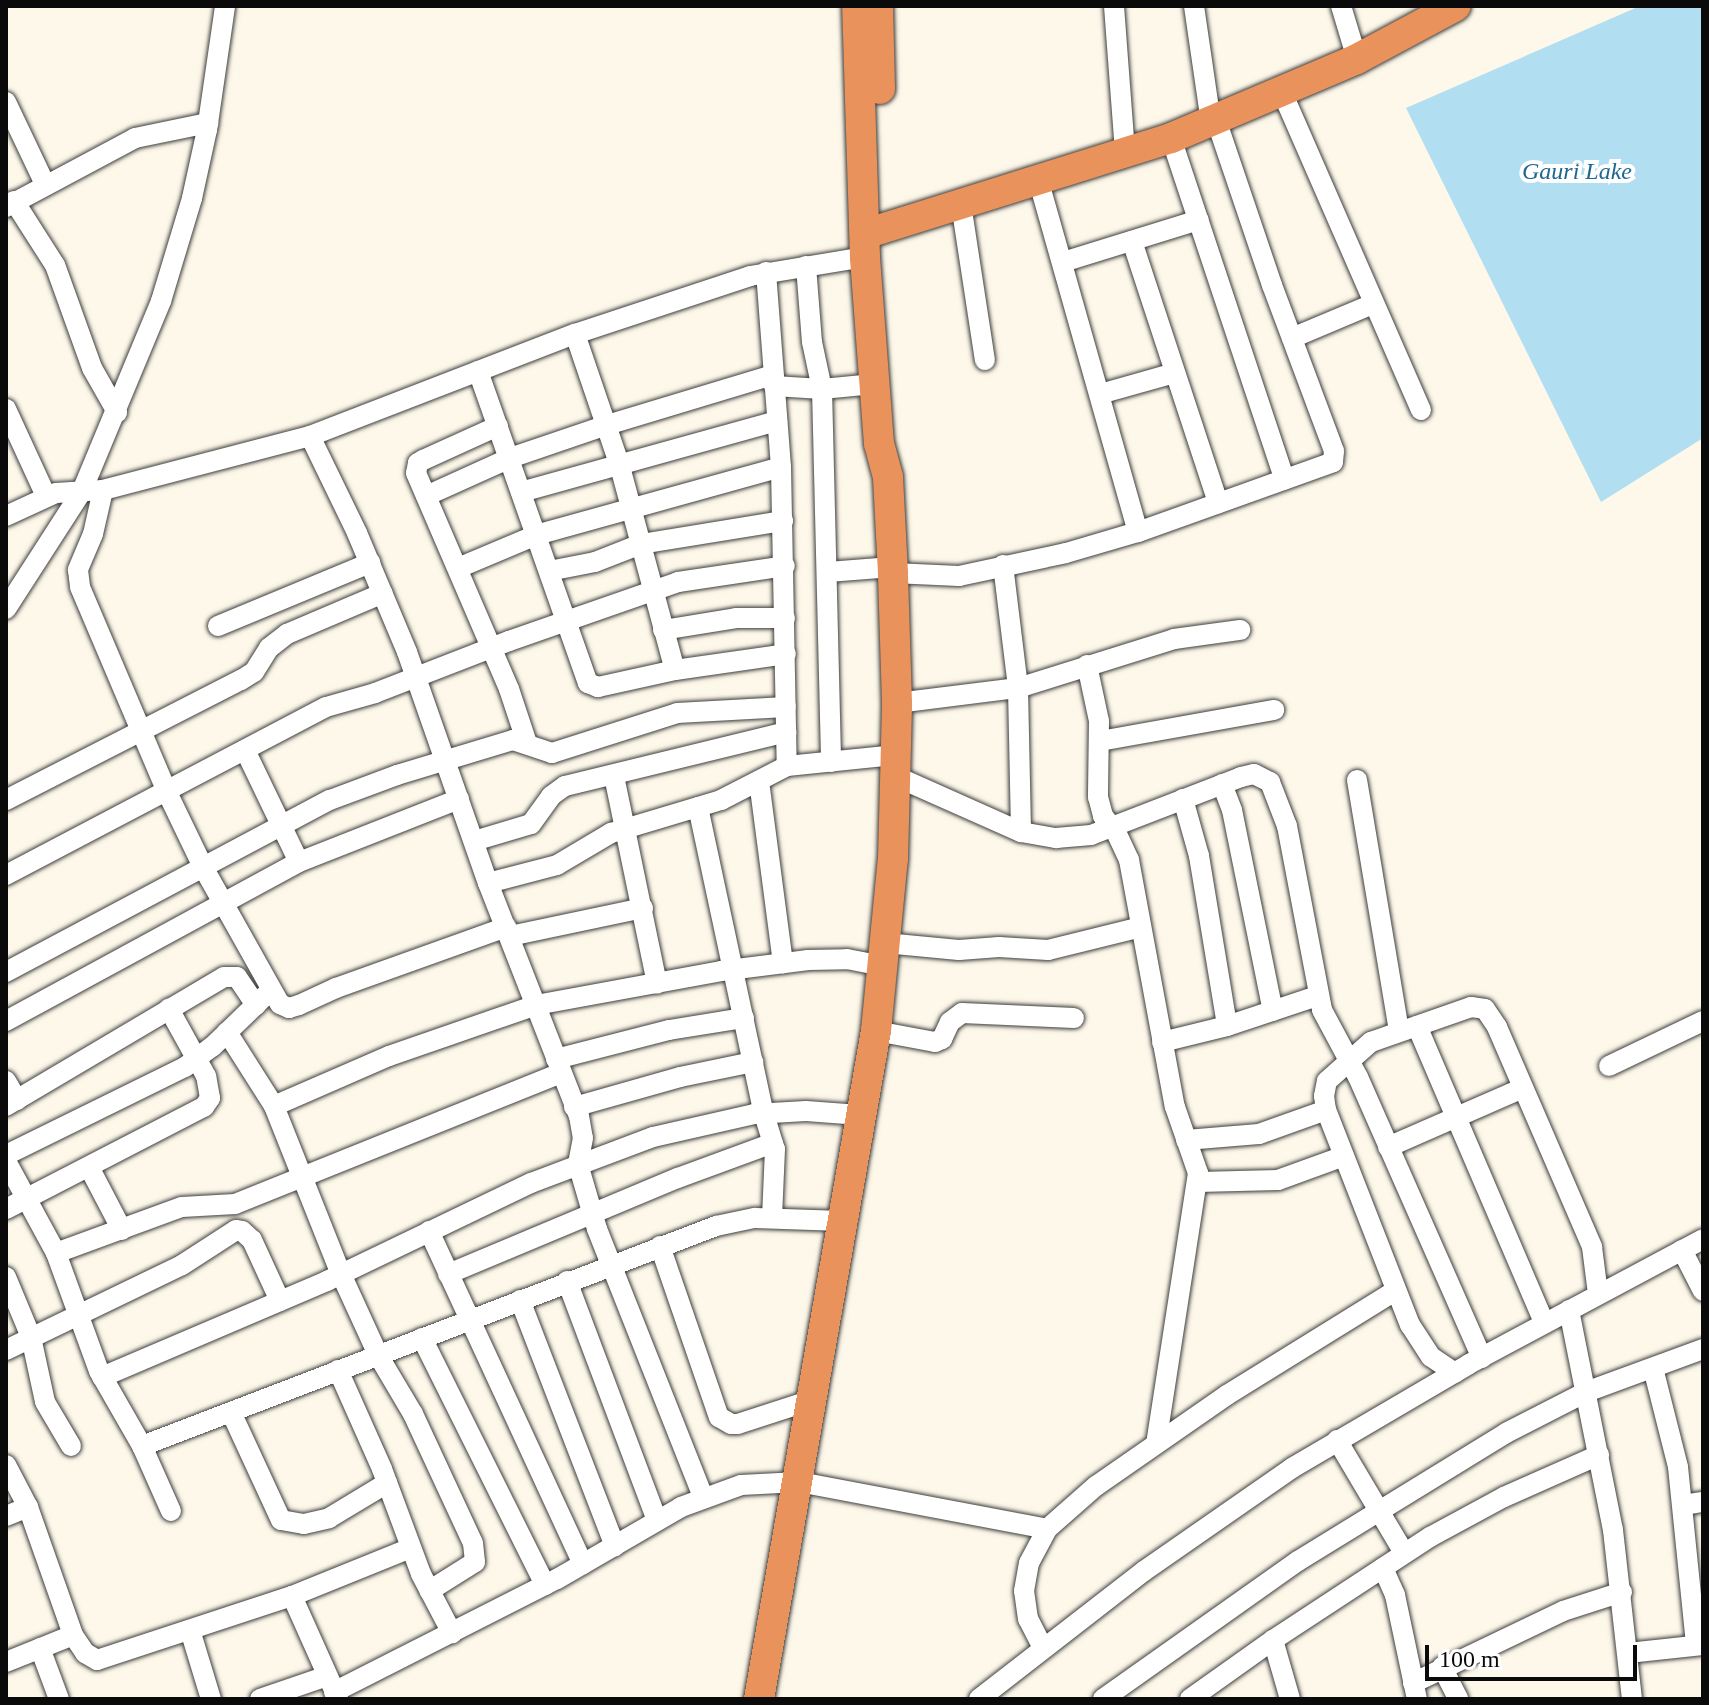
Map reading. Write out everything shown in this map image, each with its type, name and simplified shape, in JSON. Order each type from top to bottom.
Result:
[{"type":"highway","points":[[759,1699],[876,1031],[896,765],[897,703],[888,477],[879,444],[874,384],[871,240],[857,6]]},
{"type":"highway","points":[[878,6],[871,240],[897,443],[888,477]]},
{"type":"highway","points":[[871,240],[961,204],[1125,154],[1214,121],[1357,59],[1450,8]]},
{"type":"street","points":[[6,609],[82,491],[161,301],[192,198],[208,123],[225,6]]},
{"type":"street","points":[[1114,6],[1125,154]]},
{"type":"street","points":[[828,572],[892,570],[959,576],[1066,553],[1138,532],[1329,465],[1334,458],[1214,121],[1194,6]]},
{"type":"street","points":[[1341,6],[1357,59]]},
{"type":"street","points":[[1282,92],[1421,410]]},
{"type":"street","points":[[6,102],[12,133],[45,184]]},
{"type":"street","points":[[117,412],[92,368],[55,265],[10,204],[135,138],[208,123]]},
{"type":"street","points":[[1171,138],[1285,480]]},
{"type":"street","points":[[1038,179],[1138,532]]},
{"type":"street","points":[[961,204],[985,360]]},
{"type":"street","points":[[1063,262],[1199,220]]},
{"type":"street","points":[[6,516],[46,496],[103,490],[310,436],[575,334],[766,272],[806,266],[871,240]]},
{"type":"street","points":[[1132,241],[1218,503]]},
{"type":"street","points":[[806,266],[812,342],[822,389],[831,762]]},
{"type":"street","points":[[766,272],[781,467],[787,766]]},
{"type":"street","points":[[1292,338],[1373,304]]},
{"type":"street","points":[[575,334],[619,463],[675,670]]},
{"type":"street","points":[[478,371],[588,683],[593,686],[786,654]]},
{"type":"street","points":[[1100,394],[1174,373]]},
{"type":"street","points":[[426,496],[510,458],[607,425],[774,380],[822,389],[874,384]]},
{"type":"street","points":[[6,409],[46,496]]},
{"type":"street","points":[[521,492],[777,421]]},
{"type":"street","points":[[498,426],[418,463],[416,473],[491,648],[527,743]]},
{"type":"street","points":[[310,436],[370,563],[416,677],[488,883],[574,1107],[583,1138],[578,1164],[609,1265],[703,1497]]},
{"type":"street","points":[[458,568],[536,535],[631,506],[781,467]]},
{"type":"street","points":[[103,490],[93,534],[78,570],[80,587],[166,790],[203,867],[280,1004],[289,1008],[299,1005],[346,984],[508,931],[643,908]]},
{"type":"street","points":[[549,571],[595,562],[641,544],[783,521]]},
{"type":"street","points":[[218,626],[370,563]]},
{"type":"street","points":[[1003,565],[1018,688],[1021,832]]},
{"type":"street","points":[[6,875],[326,707],[652,591],[694,579],[785,566]]},
{"type":"street","points":[[6,800],[254,672],[269,648],[287,634],[383,593]]},
{"type":"street","points":[[663,630],[736,618],[785,618]]},
{"type":"street","points":[[897,703],[1018,688],[1186,636],[1240,630]]},
{"type":"street","points":[[1087,665],[1100,741],[1098,797],[1103,816],[1129,860],[1162,1042],[1198,1182],[1156,1444]]},
{"type":"street","points":[[6,972],[353,791],[513,740],[527,743],[544,753],[552,753],[677,713],[786,707]]},
{"type":"street","points":[[1100,741],[1274,710]]},
{"type":"street","points":[[474,841],[531,824],[551,796],[565,786],[787,732]]},
{"type":"street","points":[[245,750],[299,862]]},
{"type":"street","points":[[488,883],[557,865],[627,826],[729,797],[787,766],[831,762],[896,765],[1021,832],[1075,838],[1112,827],[1222,784],[1254,774],[1262,776],[1270,782],[1281,804],[1317,996],[1349,1059],[1482,1358]]},
{"type":"street","points":[[614,776],[627,826],[657,984]]},
{"type":"street","points":[[1357,780],[1408,1029],[1455,1118],[1544,1323]]},
{"type":"street","points":[[759,781],[783,963]]},
{"type":"street","points":[[1222,784],[1232,810],[1273,1011]]},
{"type":"street","points":[[6,1021],[299,862],[459,799]]},
{"type":"street","points":[[1183,799],[1199,856],[1227,1026]]},
{"type":"street","points":[[698,807],[764,1114],[773,1143],[776,1163],[772,1218]]},
{"type":"street","points":[[274,1106],[389,1056],[536,1005],[733,969],[783,963],[999,947],[1048,950],[1141,927]]},
{"type":"street","points":[[6,1081],[12,1103],[231,975],[237,977],[256,1005]]},
{"type":"street","points":[[6,1155],[196,1059],[271,990]]},
{"type":"street","points":[[1162,1042],[1227,1026],[1317,996]]},
{"type":"street","points":[[1455,1373],[1437,1363],[1424,1348],[1395,1291],[1326,1110],[1324,1096],[1327,1081],[1371,1042],[1471,1007],[1485,1009],[1523,1088],[1595,1256],[1598,1294]]},
{"type":"street","points":[[6,1209],[204,1107],[210,1087],[169,1009]]},
{"type":"street","points":[[876,1031],[935,1042],[942,1039],[950,1022],[962,1013],[1074,1018]]},
{"type":"street","points":[[56,1253],[182,1207],[235,1204],[558,1066],[669,1030],[744,1018]]},
{"type":"street","points":[[1609,1066],[1703,1021]]},
{"type":"street","points":[[227,1032],[274,1106],[341,1274],[378,1355],[413,1414],[477,1555],[464,1572],[429,1591]]},
{"type":"street","points":[[574,1107],[680,1077],[753,1062]]},
{"type":"street","points":[[1388,1147],[1523,1088]]},
{"type":"street","points":[[1186,1140],[1259,1134],[1326,1110]]},
{"type":"street","points":[[102,1377],[341,1274],[578,1164],[653,1137],[728,1118],[764,1114],[806,1111],[860,1115]]},
{"type":"street","points":[[448,1274],[592,1213],[773,1143]]},
{"type":"street","points":[[1198,1182],[1278,1180],[1344,1156]]},
{"type":"street","points":[[6,1161],[56,1253],[102,1377],[142,1446],[171,1511]]},
{"type":"street","points":[[89,1167],[122,1230]]},
{"type":"street","points":[[142,1446],[609,1265],[740,1220],[842,1221]]},
{"type":"street","points":[[6,1350],[182,1265],[236,1230],[252,1240],[280,1301]]},
{"type":"street","points":[[429,1231],[583,1564]]},
{"type":"street","points":[[979,1699],[1182,1544],[1337,1440],[1544,1323],[1703,1239]]},
{"type":"street","points":[[660,1246],[719,1417],[731,1424],[738,1424],[812,1400]]},
{"type":"street","points":[[1682,1250],[1703,1291]]},
{"type":"street","points":[[6,1277],[31,1337],[45,1402],[71,1446]]},
{"type":"street","points":[[567,1281],[657,1521]]},
{"type":"street","points":[[1043,1648],[1028,1619],[1024,1591],[1029,1563],[1047,1529],[1080,1498],[1156,1444],[1276,1363],[1395,1291]]},
{"type":"street","points":[[520,1300],[615,1546]]},
{"type":"street","points":[[1569,1310],[1599,1455],[1622,1592],[1631,1696],[1610,1699]]},
{"type":"street","points":[[422,1338],[545,1585]]},
{"type":"street","points":[[1103,1699],[1298,1561],[1506,1433],[1586,1392],[1703,1349]]},
{"type":"street","points":[[1628,1653],[1700,1645],[1693,1504],[1678,1467],[1653,1368]]},
{"type":"street","points":[[338,1370],[429,1591],[452,1633]]},
{"type":"street","points":[[231,1412],[281,1520],[304,1524],[329,1518],[387,1483]]},
{"type":"street","points":[[1337,1440],[1404,1553]]},
{"type":"street","points":[[1190,1699],[1404,1553],[1504,1497],[1599,1455]]},
{"type":"street","points":[[6,1465],[28,1507],[73,1635],[85,1653],[97,1660],[292,1596],[411,1548]]},
{"type":"street","points":[[260,1699],[333,1689],[545,1585],[703,1497],[741,1485],[799,1482],[1047,1529]]},
{"type":"street","points":[[6,1516],[28,1507]]},
{"type":"street","points":[[1383,1568],[1395,1595],[1415,1691],[1442,1667],[1563,1611],[1622,1592]]},
{"type":"street","points":[[292,1596],[333,1689]]},
{"type":"street","points":[[190,1630],[211,1699]]},
{"type":"street","points":[[6,1662],[73,1635]]},
{"type":"street","points":[[1273,1640],[1290,1699]]},
{"type":"street","points":[[40,1648],[59,1699]]},
{"type":"street","points":[[1442,1667],[1458,1699]]},
{"type":"water","name":"Gauri Lake","points":[[1640,6],[1703,6],[1703,438],[1601,502],[1406,108]]}]
